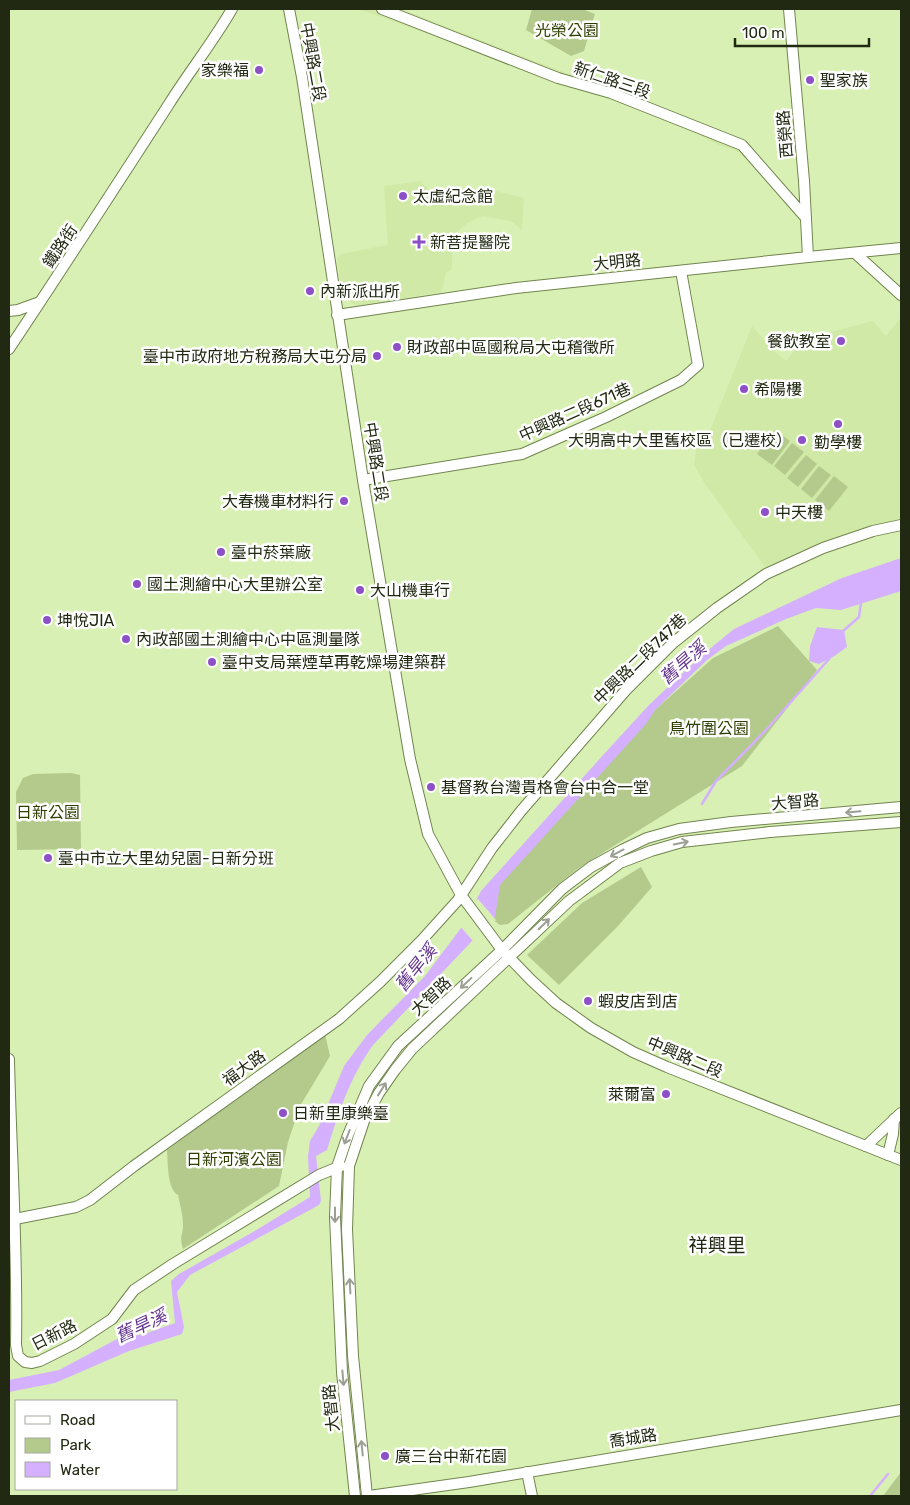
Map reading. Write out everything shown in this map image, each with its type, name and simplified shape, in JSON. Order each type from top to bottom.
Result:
[{"type":"street","name":"鐵路街","points":[[9,349],[232,9]]},
{"type":"street","name":"中興路二段","points":[[289,9],[333,260],[337,316],[410,759],[428,834],[461,895],[505,954],[556,1003],[591,1028],[633,1052],[667,1067],[901,1160]]},
{"type":"street","name":"新仁路三段","points":[[382,9],[558,78],[611,93],[742,144],[806,218]]},
{"type":"street","name":"西榮路","points":[[789,9],[808,257]]},
{"type":"street","name":"大明路","points":[[337,316],[516,288],[901,248]]},
{"type":"street","points":[[855,253],[901,295]]},
{"type":"street","name":"中興路二段671巷","points":[[363,480],[522,454],[606,417],[681,380],[698,365],[682,271]]},
{"type":"street","points":[[9,310],[18,310],[41,301]]},
{"type":"street","name":"中興路二段747巷","points":[[461,895],[492,848],[521,811],[626,690],[674,643],[718,608],[766,574],[823,547],[873,531],[901,525]]},
{"type":"street","name":"大智路","points":[[368,1496],[353,1356],[348,1229],[349,1166],[364,1122],[395,1070],[412,1049],[505,954],[562,889],[591,867],[622,850],[647,838],[679,829],[901,807]]},
{"type":"street","name":"大智路","points":[[355,1496],[342,1372],[335,1217],[337,1167],[348,1135],[369,1086],[398,1046],[568,901],[620,863],[682,842],[770,832],[901,822]]},
{"type":"street","name":"福大路","points":[[16,1219],[76,1207],[90,1200],[134,1166],[339,1019],[421,941],[461,895]]},
{"type":"street","name":"日新路","points":[[9,1059],[11,1154],[16,1219],[16,1345],[18,1356],[25,1362],[40,1362],[58,1352],[112,1319],[134,1290],[173,1264],[320,1175],[337,1167],[349,1166]]},
{"type":"street","points":[[866,1146],[897,1116]]},
{"type":"street","points":[[888,1155],[897,1116]]},
{"type":"street","name":"喬城路","points":[[368,1496],[527,1472],[901,1410]]},
{"type":"street","points":[[527,1472],[532,1496]]},
{"type":"shaded area","points":[[358,9],[401,9],[594,84],[747,149],[779,190],[739,152],[714,143],[645,110]]},
{"type":"shaded area","name":"新菩提醫院","points":[[420,181],[438,199],[492,190],[524,198],[522,230],[511,221],[482,216],[467,223],[450,239],[452,269],[446,273],[442,292],[360,305],[353,304],[343,296],[337,260],[340,254],[388,245],[384,186]]},
{"type":"shaded area","name":"大明高中大里舊校區（已遷校）","points":[[901,317],[901,521],[767,570],[705,484],[694,465],[696,447],[709,433],[752,326],[774,351],[786,361],[804,339],[873,321],[886,336]]},
{"type":"green space","name":"光榮公園","points":[[532,9],[582,9],[595,14],[584,51],[571,56],[526,30]]},
{"type":"green space","points":[[775,430],[790,441],[772,465],[757,454]]},
{"type":"green space","points":[[792,443],[804,452],[785,475],[774,466]]},
{"type":"green space","points":[[806,455],[817,464],[798,487],[787,478]]},
{"type":"green space","points":[[819,466],[831,475],[812,498],[801,489]]},
{"type":"green space","points":[[834,476],[848,487],[829,511],[815,500]]},
{"type":"green space","name":"鳥竹圍公園","points":[[778,626],[817,670],[742,766],[580,867],[508,924],[500,925],[493,920],[491,899],[508,873],[655,710],[713,658]]},
{"type":"green space","name":"日新公園","points":[[71,773],[80,775],[81,849],[17,850],[16,792],[23,778],[33,774]]},
{"type":"green space","points":[[641,867],[652,887],[618,926],[559,985],[527,955],[582,903]]},
{"type":"green space","name":"日新河濱公園","points":[[325,1034],[330,1056],[300,1106],[288,1142],[279,1186],[183,1249],[181,1241],[182,1214],[178,1195],[174,1192],[170,1182],[167,1150]]},
{"type":"green space","points":[[901,1472],[901,1496],[883,1496]]},
{"type":"water","points":[[901,558],[901,591],[841,610],[816,608],[786,619],[726,646],[707,660],[655,710],[646,724],[500,885],[495,917],[373,1045],[351,1083],[327,1150],[316,1156],[321,1201],[319,1205],[190,1275],[177,1292],[184,1327],[182,1334],[129,1351],[55,1383],[9,1392],[9,1380],[59,1370],[117,1339],[144,1334],[175,1323],[171,1281],[179,1274],[310,1197],[308,1156],[310,1141],[319,1126],[344,1066],[367,1035],[425,976],[464,924],[481,891],[649,705],[701,656],[734,629],[842,578]]},
{"type":"water","points":[[817,627],[844,630],[847,647],[819,664],[809,661],[810,646]]},
{"type":"pier","points":[[478,899],[496,920],[473,941],[460,926],[471,905]]},
{"type":"waterway","points":[[842,632],[859,617],[861,602]]},
{"type":"waterway","points":[[702,804],[716,781],[766,730],[830,656]]},
{"type":"waterway","points":[[870,1496],[888,1474]]},
{"type":"place","name":"家樂福","points":[[259,70]]},
{"type":"place","name":"聖家族","points":[[810,80]]},
{"type":"place","name":"太虛紀念館","points":[[403,196]]},
{"type":"place","name":"新菩提醫院","points":[[419,242]]},
{"type":"place","name":"內新派出所","points":[[310,291]]},
{"type":"place","name":"餐飲教室","points":[[841,341]]},
{"type":"place","name":"財政部中區國稅局大屯稽徵所","points":[[397,347]]},
{"type":"place","name":"臺中市政府地方稅務局大屯分局","points":[[377,356]]},
{"type":"place","name":"希陽樓","points":[[744,389]]},
{"type":"place","name":"勤學樓","points":[[838,424]]},
{"type":"place","name":"大明高中大里舊校區（已遷校）","points":[[802,440]]},
{"type":"place","name":"大春機車材料行","points":[[344,501]]},
{"type":"place","name":"中天樓","points":[[765,512]]},
{"type":"place","name":"臺中菸葉廠","points":[[221,552]]},
{"type":"place","name":"國土測繪中心大里辦公室","points":[[137,584]]},
{"type":"place","name":"大山機車行","points":[[360,590]]},
{"type":"place","name":"坤悅JIA","points":[[47,620]]},
{"type":"place","name":"內政部國土測繪中心中區測量隊","points":[[126,639]]},
{"type":"place","name":"臺中支局葉煙草再乾燥場建築群","points":[[212,662]]},
{"type":"place","name":"基督教台灣貴格會台中合一堂","points":[[431,787]]},
{"type":"place","name":"臺中市立大里幼兒園-日新分班","points":[[48,858]]},
{"type":"place","name":"蝦皮店到店","points":[[588,1001]]},
{"type":"place","name":"萊爾富","points":[[666,1094]]},
{"type":"place","name":"日新里康樂臺","points":[[283,1113]]},
{"type":"place","name":"廣三台中新花園","points":[[385,1456]]},
{"type":"district","name":"祥興里","points":[[717,1245]]},
{"type":"water label","name":"舊旱溪","points":[[683,663]]},
{"type":"water label","name":"舊旱溪","points":[[416,968]]},
{"type":"water label","name":"舊旱溪","points":[[141,1326]]}]
